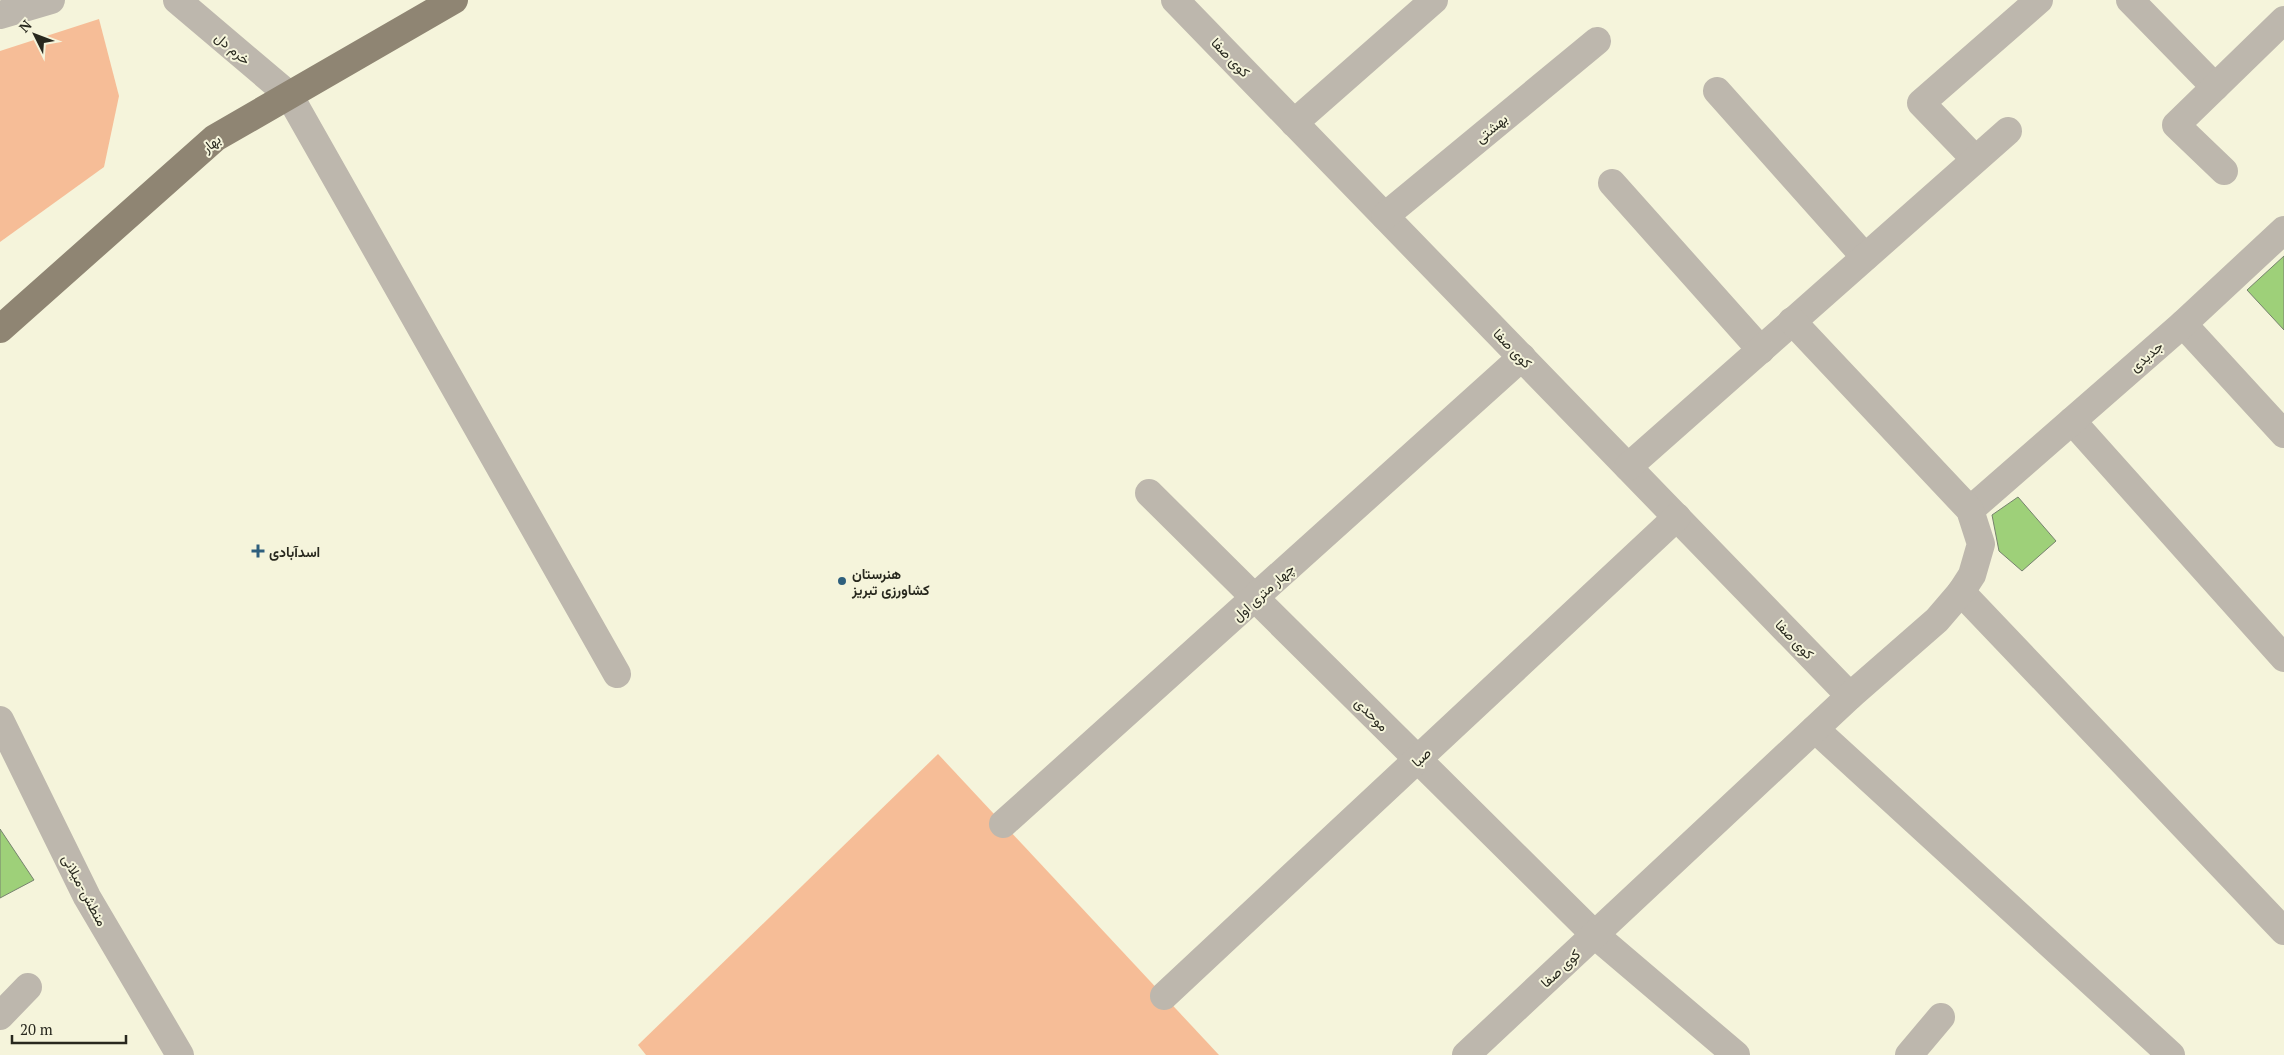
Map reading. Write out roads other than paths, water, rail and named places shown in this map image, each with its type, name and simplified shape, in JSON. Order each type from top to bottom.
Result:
[{"type":"main road","name":"بهار","points":[[0,329],[215,138],[454,0]]},
{"type":"street","points":[[0,14],[51,0]]},
{"type":"street","name":"خرم دل","points":[[177,0],[289,95]]},
{"type":"street","name":"کوی صفا","points":[[1175,0],[1850,696]]},
{"type":"street","points":[[1294,123],[1434,0]]},
{"type":"street","points":[[1975,159],[1921,103],[2039,0]]},
{"type":"street","points":[[2130,0],[2215,87]]},
{"type":"street","points":[[2224,172],[2176,124],[2284,20]]},
{"type":"street","name":"بهشتی","points":[[1385,216],[1597,41]]},
{"type":"street","points":[[1717,92],[1865,257]]},
{"type":"street","points":[[289,95],[617,674]]},
{"type":"street","points":[[1628,467],[2008,131]]},
{"type":"street","points":[[1612,183],[1760,350]]},
{"type":"street","name":"جدیدی","points":[[1970,510],[2183,324],[2284,230]]},
{"type":"street","points":[[1792,321],[1970,510]]},
{"type":"street","points":[[2183,324],[2284,434]]},
{"type":"street","name":"چهار متری اول","points":[[1003,824],[1522,357]]},
{"type":"street","points":[[2072,421],[2284,658]]},
{"type":"street","name":"موحدی","points":[[1149,493],[1595,935],[1736,1055]]},
{"type":"street","name":"کوی صفا","points":[[1466,1055],[1850,696],[1937,620],[1961,592],[1972,575],[1981,544],[1970,510]]},
{"type":"street","name":"صبا","points":[[1164,996],[1677,517]]},
{"type":"street","points":[[1961,592],[2284,931]]},
{"type":"street","name":"منطش-میلانی","points":[[0,720],[87,896],[180,1055]]},
{"type":"street","points":[[1815,729],[2171,1055]]},
{"type":"street","points":[[0,1016],[28,987]]},
{"type":"street","points":[[1910,1055],[1941,1017]]},
{"type":"place","name":"اسدآبادی","points":[[258,551]]},
{"type":"place","name":"هنرستان کشاورزی تبریز","points":[[842,581]]}]
